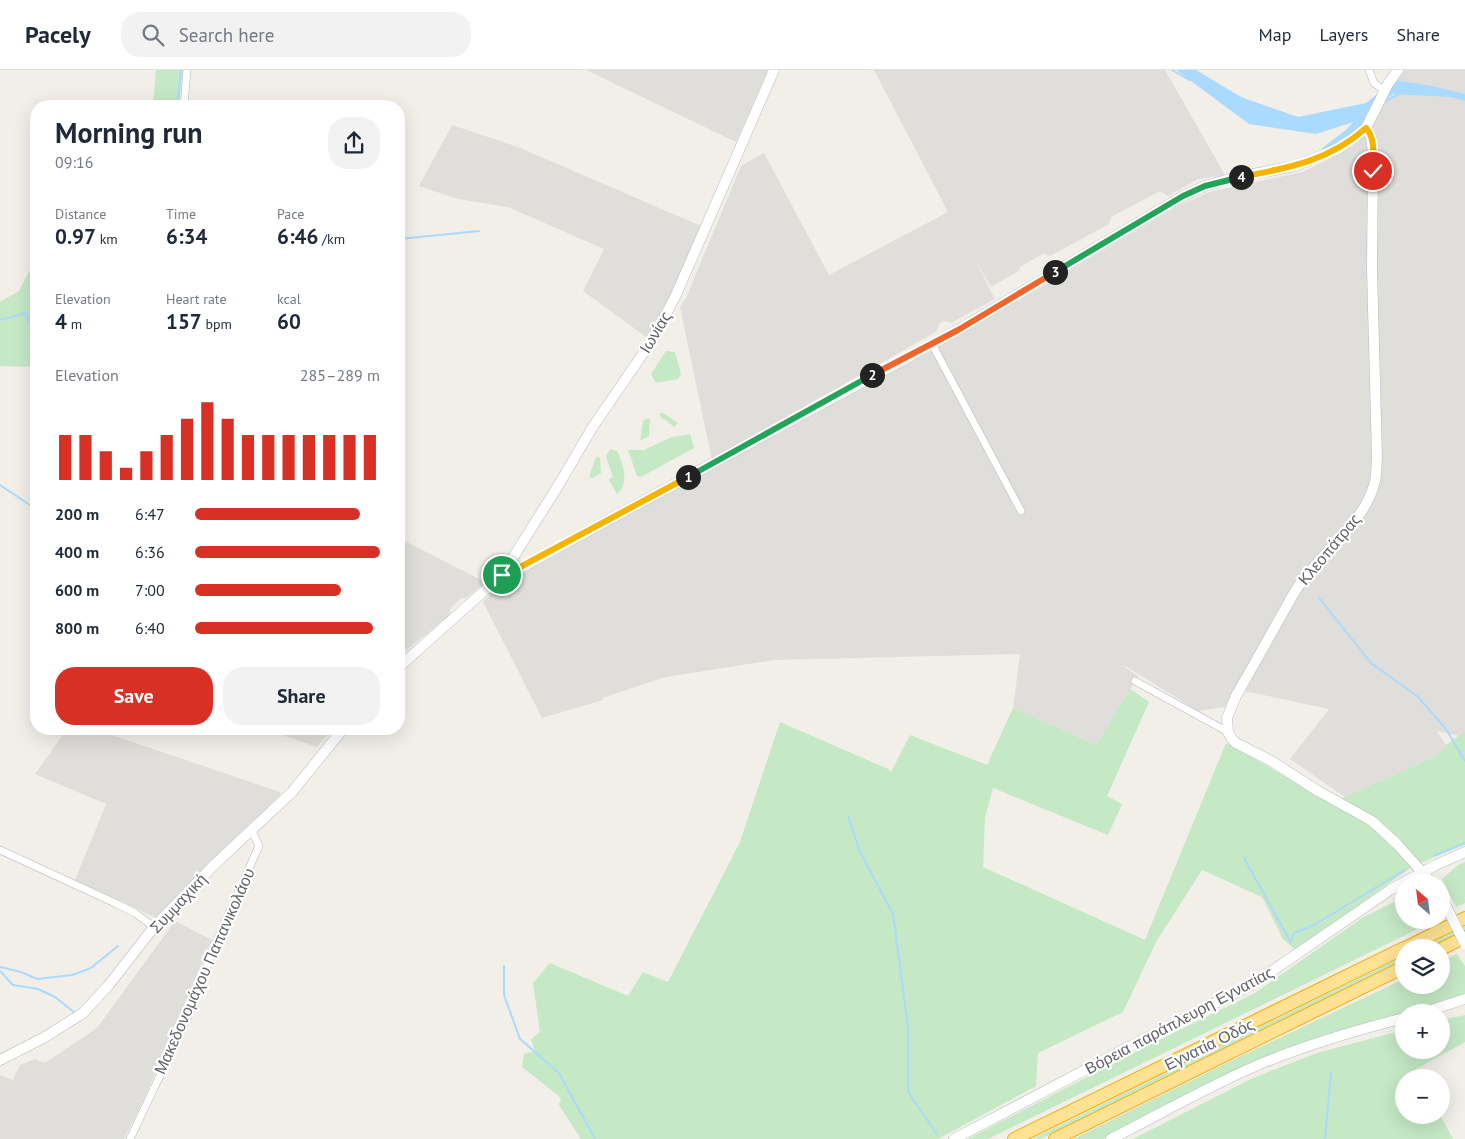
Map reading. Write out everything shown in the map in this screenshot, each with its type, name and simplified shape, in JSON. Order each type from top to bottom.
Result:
[{"type":"highway","name":"Εγνατία Οδός","points":[[1422,939],[1465,918]]},
{"type":"highway","points":[[1450,944],[1465,937]]},
{"type":"highway","name":"Εγνατία Οδός","points":[[1014,1139],[1395,952]]},
{"type":"highway","name":"Εγνατία Οδός","points":[[1055,1139],[1395,972]]},
{"type":"street","points":[[184,100],[187,70]]},
{"type":"street","name":"Ιωνίας","points":[[502,575],[592,428],[653,339],[676,295],[774,70]]},
{"type":"street","points":[[1369,70],[1374,83],[1385,91]]},
{"type":"street","points":[[405,662],[502,575],[522,566],[932,344],[1183,196],[1205,186],[1233,178],[1290,167],[1323,156],[1343,146],[1366,128],[1390,81],[1398,70]]},
{"type":"street","name":"Κλεοπάτρας","points":[[1228,732],[1226,722],[1232,705],[1294,593],[1307,574],[1357,518],[1375,482],[1377,458],[1372,269],[1373,153],[1371,137],[1366,128]]},
{"type":"street","points":[[932,344],[1021,511]]},
{"type":"street","points":[[514,555],[522,566]]},
{"type":"street","points":[[1135,681],[1228,732],[1230,738],[1236,743],[1372,821],[1392,839],[1422,872]]},
{"type":"street","name":"Συμμαχική","points":[[0,1060],[45,1037],[83,1013],[108,986],[154,927],[207,872],[300,784],[338,735]]},
{"type":"street","name":"Μακεδονομάχου Παπανικολάου","points":[[130,1139],[151,1090],[186,1021],[214,947],[259,846],[252,831]]},
{"type":"street","points":[[0,850],[115,903],[143,918],[154,927]]},
{"type":"street","name":"Βόρεια παράπλευρη Εγνατίας","points":[[954,1139],[1253,984],[1374,901],[1422,872],[1465,852]]},
{"type":"street","points":[[1450,916],[1465,944]]},
{"type":"street","points":[[1450,1005],[1462,1001]]},
{"type":"street","points":[[1111,1139],[1207,1089],[1265,1062],[1329,1039],[1395,1021]]},
{"type":"shaded area","points":[[586,70],[768,70],[736,142]]},
{"type":"shaded area","points":[[874,70],[1165,70],[1225,175],[1198,179],[1168,196],[1160,191],[1111,217],[1109,224],[1050,256],[1044,253],[1020,267],[1019,271],[991,287],[974,258],[995,299],[951,323],[944,321],[939,324],[937,331],[712,460],[680,307],[686,298],[741,166],[764,153],[829,275],[948,212]]},
{"type":"shaded area","points":[[1403,70],[1465,70],[1465,737],[1437,731],[1446,745],[1438,755],[1345,797],[1290,759],[1329,709],[1235,689],[1225,707],[1198,711],[1123,666],[1138,676],[1096,745],[1013,708],[1020,654],[774,660],[666,677],[602,698],[603,700],[542,718],[483,602],[504,580],[973,328],[1180,205],[1209,192],[1303,172],[1353,147],[1371,130],[1392,85]]},
{"type":"shaded area","points":[[452,125],[518,147],[701,226],[677,284],[649,339],[583,291],[604,249],[508,207],[458,199],[419,186]]},
{"type":"shaded area","points":[[405,541],[481,580],[481,586],[466,598],[461,598],[450,609],[449,616],[405,651]]},
{"type":"shaded area","points":[[63,735],[112,735],[280,792],[280,795],[156,918],[75,880],[106,804],[35,774]]},
{"type":"shaded area","points":[[282,735],[327,735],[317,747]]},
{"type":"shaded area","points":[[175,921],[212,940],[142,1104],[124,1139],[0,1139],[0,1075],[13,1080],[20,1065],[35,1059],[45,1063],[97,1028]]},
{"type":"green space","points":[[156,70],[183,70],[180,100],[154,100]]},
{"type":"green space","points":[[30,270],[30,367],[0,366],[0,302],[19,291]]},
{"type":"green space","points":[[666,351],[675,352],[681,374],[678,379],[656,383],[651,374]]},
{"type":"green space","points":[[660,413],[678,423],[674,427],[660,417]]},
{"type":"green space","points":[[648,418],[650,419],[649,436],[640,441],[643,421]]},
{"type":"green space","points":[[690,434],[694,448],[641,477],[637,476],[628,450],[644,450],[672,437]]},
{"type":"green space","points":[[610,449],[617,451],[624,473],[623,485],[617,494],[609,480],[613,477],[606,456]]},
{"type":"green space","points":[[596,457],[600,458],[601,473],[592,478],[589,477]]},
{"type":"green space","points":[[1130,689],[1149,702],[1107,796],[1122,804],[1108,835],[993,788],[985,817],[983,867],[1145,940],[1226,743],[1334,804],[1345,797],[1438,755],[1446,745],[1465,731],[1465,845],[1410,868],[1402,874],[1395,874],[1395,879],[1296,950],[1283,939],[1262,897],[1202,870],[1156,942],[1123,1012],[1038,1053],[1036,1086],[938,1139],[581,1139],[559,1105],[561,1098],[522,1067],[524,1054],[535,1051],[531,1039],[540,1032],[533,983],[550,963],[628,996],[643,972],[668,982],[740,842],[780,722],[888,769],[891,772],[910,735],[987,765],[1013,708],[1096,745]]},
{"type":"green space","points":[[1465,862],[1465,903],[1456,907],[1450,895],[1450,874],[1448,874],[1458,865]]},
{"type":"green space","points":[[1395,902],[1395,929],[1418,929],[988,1139],[968,1139],[1141,1049],[1255,993],[1362,918]]},
{"type":"green space","points":[[1465,926],[1465,930],[1446,939],[1439,939]]},
{"type":"green space","points":[[1457,954],[1465,966],[1465,993],[1436,1004],[1395,1004],[1395,1019],[1220,1080],[1103,1139],[1073,1139],[1395,983],[1395,994],[1450,994],[1450,957]]},
{"type":"green space","points":[[1395,960],[1395,964],[1041,1139],[1032,1139]]},
{"type":"green space","points":[[1465,1015],[1465,1042],[1450,1050],[1450,1018]]},
{"type":"green space","points":[[1395,1032],[1395,1059],[1434,1059],[1416,1069],[1395,1069],[1395,1124],[1445,1124],[1453,1139],[1133,1139],[1253,1078],[1320,1052]]},
{"type":"water","points":[[1176,70],[1196,70],[1241,97],[1298,117],[1366,103],[1395,80],[1465,94],[1465,101],[1451,97],[1393,94],[1367,112],[1357,131],[1325,151],[1321,149],[1353,122],[1316,134],[1249,124]]},
{"type":"waterway","points":[[178,100],[181,70]]},
{"type":"waterway","points":[[1172,70],[1189,80]]},
{"type":"waterway","points":[[1384,102],[1399,94]]},
{"type":"waterway","points":[[405,238],[479,231]]},
{"type":"waterway","points":[[0,320],[26,313],[30,322]]},
{"type":"waterway","points":[[28,321],[30,316]]},
{"type":"waterway","points":[[0,485],[30,505]]},
{"type":"waterway","points":[[1319,598],[1371,663],[1417,696],[1446,729],[1465,761]]},
{"type":"waterway","points":[[848,816],[860,852],[893,914],[908,1027],[908,1092],[937,1134]]},
{"type":"waterway","points":[[1434,856],[1465,843]]},
{"type":"waterway","points":[[1244,858],[1290,941]]},
{"type":"waterway","points":[[1290,942],[1294,933],[1314,925],[1405,870]]},
{"type":"waterway","points":[[0,967],[21,972],[37,979],[72,975],[91,968],[118,946]]},
{"type":"waterway","points":[[504,966],[504,995],[520,1039],[559,1073],[595,1139]]},
{"type":"waterway","points":[[0,971],[13,985],[38,989],[55,997],[75,1013]]},
{"type":"waterway","points":[[1325,1139],[1331,1073]]},
{"type":"route","points":[[502,575],[640,503],[958,330],[1162,207],[1193,191],[1233,178],[1275,171],[1323,156],[1350,142],[1366,128],[1370,133],[1372,141],[1373,171]]}]
